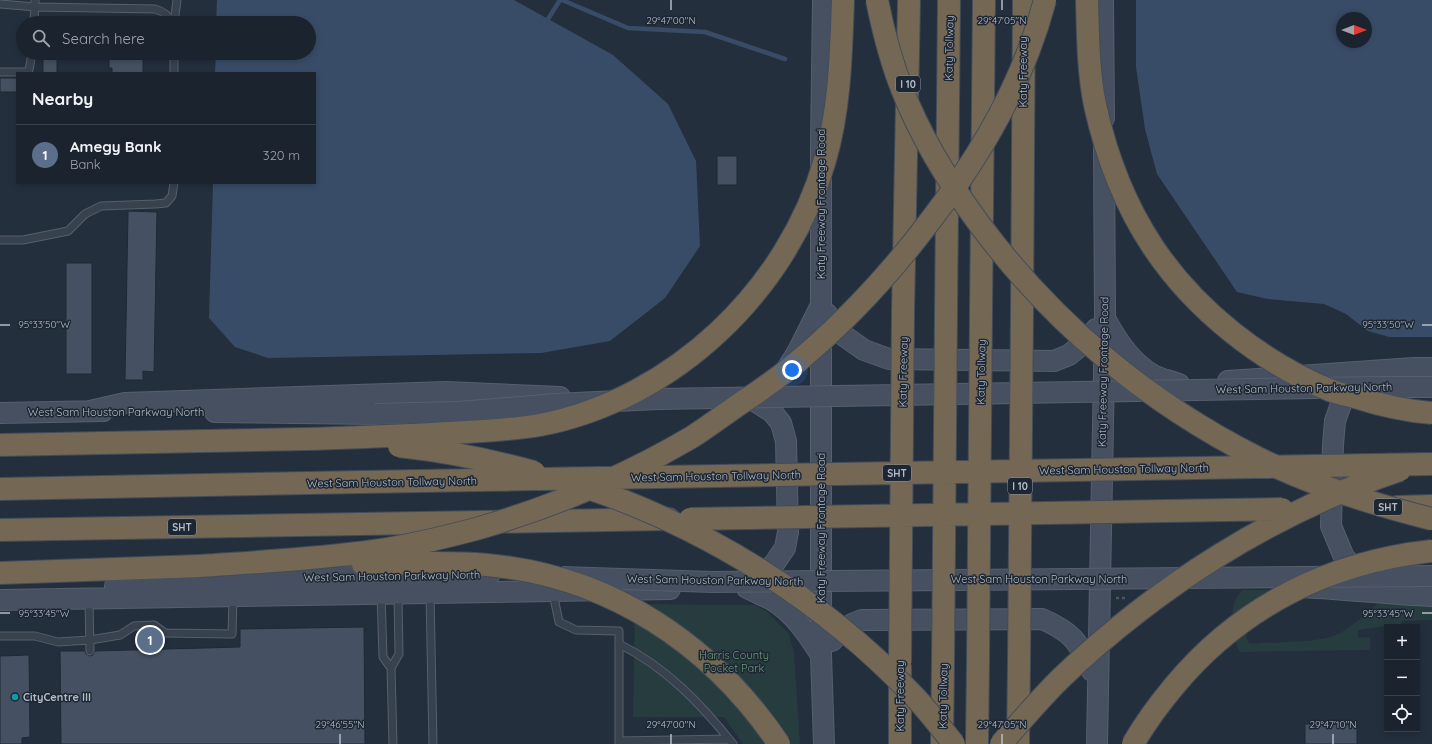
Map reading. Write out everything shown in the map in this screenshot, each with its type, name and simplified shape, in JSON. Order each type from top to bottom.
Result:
[{"type":"highway","points":[[0,445],[306,439],[488,432],[542,424],[596,408],[631,393],[682,362],[705,345],[760,288],[791,242],[816,188],[826,159],[836,113],[841,62],[843,0]]},
{"type":"highway","points":[[877,0],[888,45],[902,89],[927,144],[964,204],[990,238],[1020,275],[1062,320],[1093,348],[1158,399],[1190,420],[1250,454],[1297,476],[1329,488],[1365,501],[1432,520]]},
{"type":"highway","points":[[893,0],[906,168]]},
{"type":"highway","name":"Katy Freeway","points":[[900,744],[903,312],[909,0]]},
{"type":"highway","name":"Katy Tollway","points":[[942,744],[949,0]]},
{"type":"highway","name":"Katy Tollway","points":[[977,744],[984,0]]},
{"type":"highway","name":"Katy Freeway","points":[[1018,744],[1024,0]]},
{"type":"highway","points":[[1023,131],[1036,0]]},
{"type":"highway","points":[[200,566],[374,551],[406,546],[476,529],[565,499],[602,482],[691,437],[726,414],[790,368],[823,339],[879,283],[924,230],[951,194],[999,116],[1026,59],[1045,0]]},
{"type":"highway","points":[[1087,0],[1092,85],[1099,122],[1117,177],[1133,213],[1152,247],[1171,272],[1210,313],[1250,346],[1278,364],[1333,391],[1392,407],[1432,413]]},
{"type":"highway","points":[[306,439],[364,442],[420,448],[502,463],[606,494],[673,523],[740,558],[835,623],[912,693],[954,744]]},
{"type":"highway","points":[[1001,744],[1026,715],[1060,680],[1107,637],[1150,602],[1219,555],[1254,535],[1321,501],[1383,476],[1432,460]]},
{"type":"highway","name":"West Sam Houston Tollway North","points":[[0,490],[362,482],[1432,464]]},
{"type":"highway","name":"SHT","points":[[0,530],[1432,506]]},
{"type":"highway","points":[[1134,744],[1149,718],[1163,699],[1203,654],[1243,621],[1264,607],[1288,593],[1343,570],[1398,555],[1432,551]]},
{"type":"highway","points":[[0,573],[200,566],[414,564],[473,564],[534,572],[572,583],[605,595],[653,620],[678,637],[717,669],[737,690],[754,709],[779,744]]},
{"type":"main road","name":"Katy Freeway Frontage Road","points":[[823,0],[821,146],[821,655],[824,744]]},
{"type":"main road","name":"Katy Freeway Frontage Road","points":[[1097,744],[1105,318],[1103,0]]},
{"type":"main road","points":[[821,304],[840,333],[864,350],[889,359],[1054,361],[1069,355],[1086,341],[1105,318],[1119,344],[1136,362],[1153,375],[1179,384]]},
{"type":"main road","points":[[753,400],[780,378],[798,351],[821,304]]},
{"type":"main road","points":[[90,411],[125,403],[439,392],[821,403],[1103,396],[1179,384],[1423,368]]},
{"type":"main road","points":[[1386,594],[1362,576],[1344,557],[1331,526],[1335,421],[1341,404],[1353,390],[1366,380],[1382,375],[1423,368]]},
{"type":"main road","name":"West Sam Houston Parkway North","points":[[0,413],[90,411],[375,414],[458,412],[556,404],[657,399],[1432,387]]},
{"type":"main road","points":[[747,588],[774,564],[785,548],[788,532],[786,441],[781,422],[772,412],[753,400]]},
{"type":"main road","name":"West Sam Houston Parkway North","points":[[0,599],[170,580],[490,574],[713,582],[1432,576]]},
{"type":"main road","points":[[0,599],[1100,584],[1242,584],[1351,589],[1386,594],[1432,596]]},
{"type":"main road","points":[[1098,694],[1100,674],[1104,657],[1119,622],[1127,610],[1138,599],[1152,589],[1164,584]]},
{"type":"main road","points":[[747,588],[773,600],[789,613],[805,630],[821,655],[831,641],[846,627],[862,620],[1042,619],[1060,627],[1072,637],[1085,656],[1093,673],[1098,694]]},
{"type":"lane","points":[[174,16],[176,0]]},
{"type":"lane","points":[[0,4],[156,9],[162,10],[167,16]]},
{"type":"lane","points":[[35,16],[36,4]]},
{"type":"lane","points":[[26,72],[29,70],[31,60]]},
{"type":"lane","points":[[174,60],[174,72]]},
{"type":"lane","points":[[0,72],[16,72]]},
{"type":"lane","points":[[0,240],[24,240],[68,232],[85,214],[101,206],[166,203],[172,196],[174,184]]},
{"type":"lane","points":[[552,591],[559,622],[576,630],[619,631],[619,742],[731,741]]},
{"type":"lane","points":[[430,593],[433,744]]},
{"type":"lane","points":[[389,594],[383,657],[391,668]]},
{"type":"lane","points":[[389,594],[399,654],[391,668],[393,744]]},
{"type":"lane","points":[[0,636],[35,636],[58,642],[90,640],[120,635],[134,626],[154,625],[165,633],[232,634],[233,596]]},
{"type":"lane","points":[[90,598],[90,651]]},
{"type":"lane","points":[[619,644],[638,653],[668,674],[710,716],[731,741]]},
{"type":"path","points":[[1116,598],[1126,598]]},
{"type":"green space","points":[[1243,590],[1292,590],[1252,623],[1246,637],[1249,643],[1308,641],[1334,636],[1365,615],[1379,602],[1432,605],[1432,620],[1402,621],[1401,624],[1384,624],[1384,626],[1358,630],[1358,638],[1370,638],[1370,650],[1240,652],[1234,637],[1232,620],[1235,602],[1238,595]]},
{"type":"green space","name":"Harris County Pocket Park","points":[[635,604],[755,605],[766,611],[789,634],[794,653],[800,744],[743,744],[724,717],[633,717]]},
{"type":"water","points":[[217,0],[514,0],[613,55],[668,104],[696,161],[700,246],[665,298],[610,341],[541,353],[268,358],[235,347],[209,318],[213,184],[316,184],[316,72],[215,72],[216,60],[316,60],[316,16],[216,16]]},
{"type":"water","points":[[1136,0],[1432,0],[1432,337],[1389,337],[1368,331],[1346,314],[1324,304],[1268,299],[1237,292],[1157,174],[1145,129],[1136,67]]},
{"type":"building","points":[[43,60],[57,60],[57,72],[43,72]]},
{"type":"building","points":[[109,60],[143,60],[143,72],[112,72],[112,68],[109,68]]},
{"type":"building","points":[[0,78],[16,78],[16,92],[0,92]]},
{"type":"building","points":[[717,156],[737,156],[737,185],[717,185]]},
{"type":"building","points":[[128,211],[157,212],[154,372],[143,371],[143,380],[125,380]]},
{"type":"building","points":[[66,263],[92,263],[92,374],[66,374]]},
{"type":"building","points":[[364,627],[365,744],[61,744],[60,651],[85,651],[86,654],[90,656],[93,655],[95,651],[240,647],[240,629]]},
{"type":"building","name":"CityCentre III","points":[[29,655],[30,737],[22,738],[22,744],[0,744],[0,656]]},
{"type":"building","points":[[1357,723],[1357,744],[1305,744],[1305,724]]},
{"type":"waterway","points":[[548,19],[560,0]]},
{"type":"waterway","points":[[562,0],[628,28],[705,32],[785,59]]},
{"type":"place","name":"Amegy Bank","points":[[150,640]]},
{"type":"place","name":"CityCentre III","points":[[15,697]]}]
